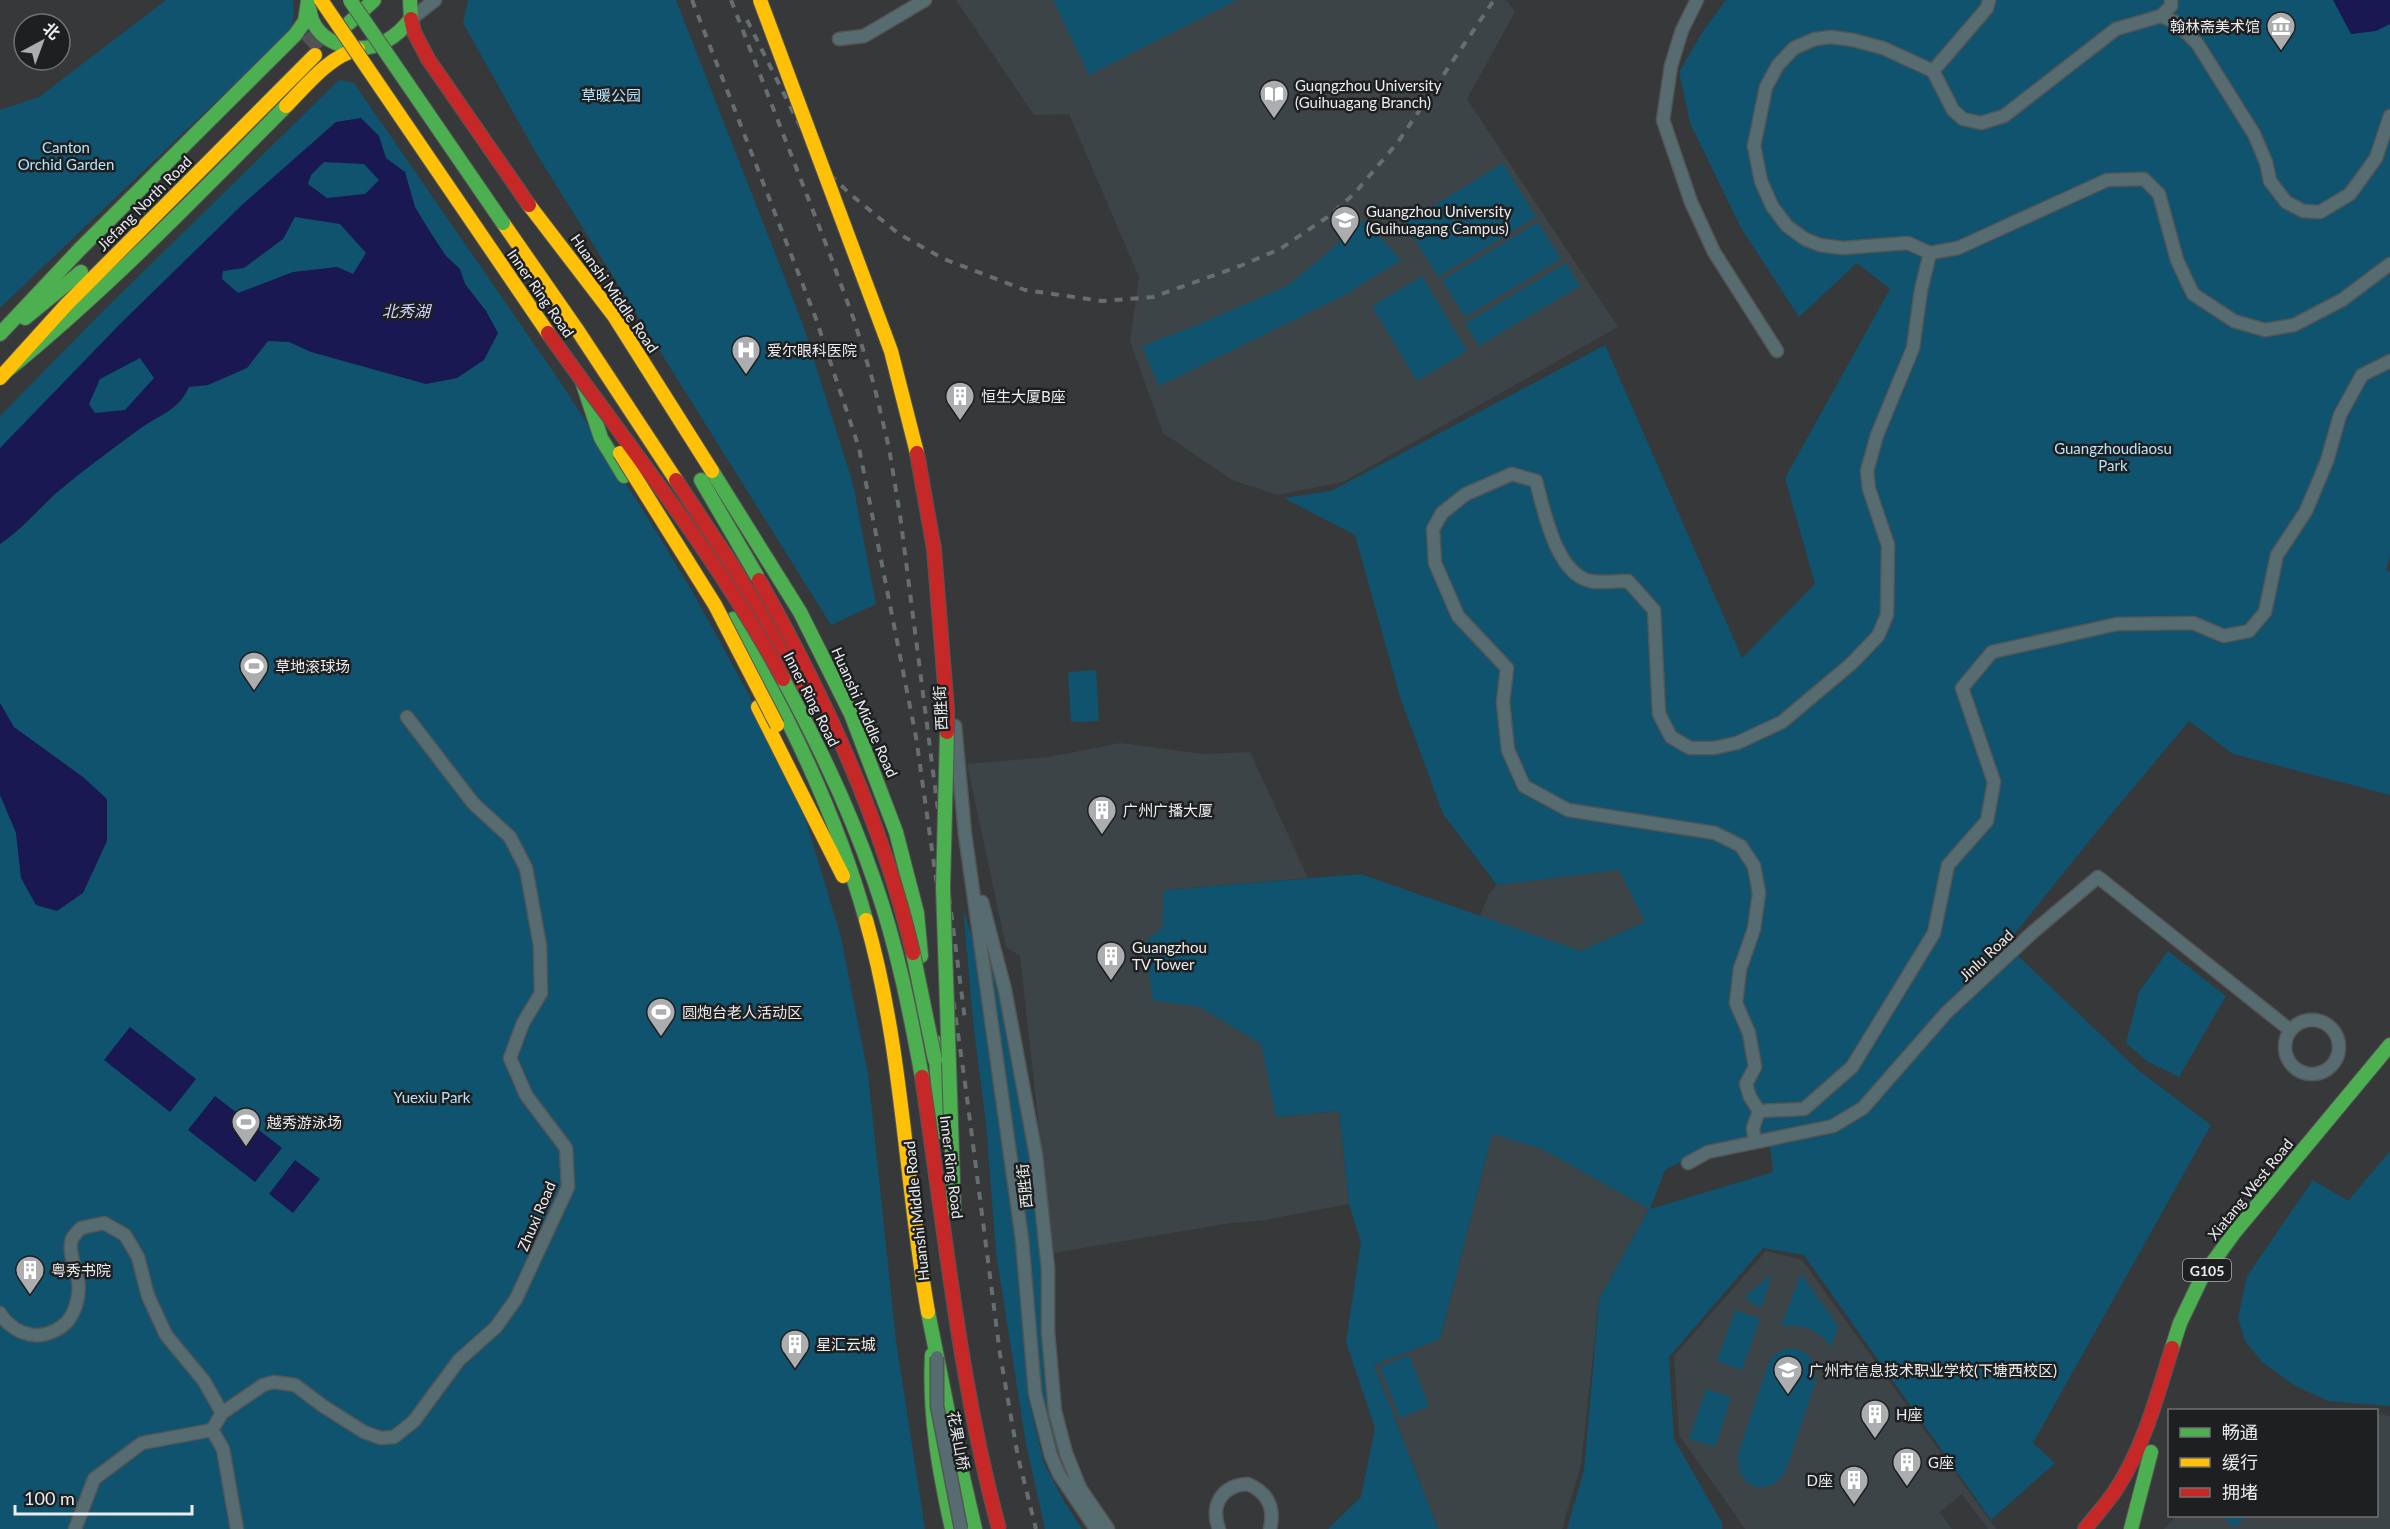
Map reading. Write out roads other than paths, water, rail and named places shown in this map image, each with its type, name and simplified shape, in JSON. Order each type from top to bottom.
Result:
[{"type":"main road","points":[[311,0],[312,18],[323,34],[339,45],[358,49]]},
{"type":"main road","points":[[0,336],[67,263],[296,35],[303,25],[311,0]]},
{"type":"main road","name":"Inner Ring Road","points":[[311,0],[538,319],[652,474],[767,649],[825,760],[861,843],[893,942],[916,1036],[928,1104],[961,1353],[999,1529]]},
{"type":"main road","points":[[350,0],[508,220],[734,568],[804,685],[842,763],[873,839],[900,937],[913,1023]]},
{"type":"main road","points":[[357,0],[341,22],[374,0]]},
{"type":"main road","name":"Inner Ring Road","points":[[364,0],[508,220],[683,466],[759,580]]},
{"type":"main road","name":"Huanshi Middle Road","points":[[410,0],[414,32],[428,59],[508,177],[614,316],[800,612],[838,685],[869,758],[896,832],[917,913],[921,980],[913,1023],[945,1316],[969,1447],[989,1529]]},
{"type":"main road","points":[[5,373],[97,296],[331,62],[344,53],[382,43],[401,30],[411,19],[419,0]]},
{"type":"main road","points":[[760,0],[891,351],[917,451],[934,549],[946,710],[943,888],[955,1213]]},
{"type":"main road","name":"Huanshi Middle Road","points":[[358,49],[583,384],[716,592],[774,691],[825,796],[848,857],[871,934],[886,999],[915,1235],[933,1338],[975,1529]]},
{"type":"main road","name":"Jiefang North Road","points":[[0,336],[81,272],[312,50],[66,304],[5,373]]},
{"type":"main road","name":"Inner Ring Road","points":[[508,177],[591,303],[683,450],[759,580],[804,661],[844,743],[878,827],[914,953],[930,1027],[976,1370],[1009,1529]]},
{"type":"main road","points":[[538,319],[715,605],[777,725],[854,887],[871,934]]},
{"type":"main road","points":[[583,384],[601,438],[685,575],[732,658],[871,934]]},
{"type":"main road","points":[[917,913],[934,1024],[945,1190],[956,1272],[982,1424],[1009,1529]]},
{"type":"main road","name":"Xiatang West Road","points":[[2085,1529],[2117,1488],[2137,1449],[2154,1406],[2180,1323],[2202,1277],[2234,1233],[2390,1046]]},
{"type":"main road","name":"Xiatang West Road","points":[[2179,1373],[2197,1314],[2227,1263],[2390,1063]]},
{"type":"main road","points":[[922,1106],[939,1105]]},
{"type":"main road","points":[[933,1338],[930,1380],[931,1424],[952,1529]]},
{"type":"main road","points":[[2102,1529],[2131,1489],[2158,1437]]},
{"type":"main road","points":[[2131,1529],[2151,1452]]},
{"type":"street","points":[[411,19],[435,0]]},
{"type":"street","points":[[839,39],[864,36],[925,0]]},
{"type":"street","points":[[1697,0],[1682,30],[1671,66],[1663,120],[1691,202],[1714,252],[1777,351]]},
{"type":"street","points":[[1933,71],[1987,8],[1989,0]]},
{"type":"street","points":[[2171,0],[2171,6],[2161,16],[2116,29],[2004,116],[1981,123],[1963,119],[1953,110],[1933,71],[1883,48],[1831,37],[1815,39],[1794,48],[1778,65],[1766,87],[1754,146],[1761,181],[1772,206],[1787,226],[1804,239],[1820,245],[1843,248],[1908,243],[1930,253],[1958,248],[2108,180],[2144,178],[2159,194],[2177,260],[2193,294],[2234,321],[2265,330],[2294,325],[2342,300],[2390,264]]},
{"type":"street","points":[[2161,16],[2175,22],[2197,43],[2254,134],[2266,162],[2270,181],[2286,202],[2303,211],[2320,212],[2350,194],[2376,158],[2390,116]]},
{"type":"street","points":[[1759,1111],[1750,1097],[1746,1084],[1755,1067],[1749,1033],[1736,1003],[1740,969],[1755,920],[1759,893],[1754,866],[1741,846],[1715,833],[1568,810],[1524,786],[1508,750],[1503,702],[1507,668],[1458,616],[1436,563],[1433,529],[1442,513],[1466,494],[1512,474],[1536,481],[1546,517],[1564,564],[1588,581],[1628,581],[1654,610],[1659,714],[1671,737],[1690,748],[1714,748],[1737,743],[1782,722],[1851,664],[1878,636],[1887,615],[1888,545],[1869,489],[1867,471],[1877,435],[1913,348],[1919,300],[1930,253]]},
{"type":"street","points":[[1759,1111],[1804,1108],[1852,1067],[1934,933],[1948,865],[1987,821],[1994,782],[1962,688],[1974,672],[1992,652],[2117,624],[2193,623],[2224,636],[2249,631],[2265,612],[2277,555],[2306,511],[2328,461],[2340,415],[2362,375],[2390,361]]},
{"type":"street","name":"西胜街","points":[[947,581],[954,719],[965,834],[1022,1239],[1035,1393],[1051,1456],[1059,1474],[1096,1529]]},
{"type":"street","name":"Zhuxi Road","points":[[222,1413],[263,1385],[274,1382],[284,1383],[295,1385],[364,1432],[381,1438],[394,1437],[414,1421],[459,1360],[496,1327],[516,1299],[568,1186],[566,1148],[526,1095],[510,1058],[523,1023],[541,993],[540,946],[526,868],[510,837],[473,802],[407,717]]},
{"type":"street","name":"西胜街","points":[[965,834],[1005,990],[1036,1155],[1048,1269],[1048,1332],[1055,1411],[1066,1453],[1080,1488],[1108,1529]]},
{"type":"street","name":"Jinlu Road","points":[[1688,1163],[1708,1152],[1833,1126],[1863,1108],[1946,1013],[2033,932],[2098,877],[2290,1030]]},
{"type":"street","points":[[2304,1020],[2322,1021],[2330,1026],[2339,1041],[2337,1059],[2331,1066],[2315,1074],[2297,1070],[2286,1056],[2286,1038],[2290,1030],[2304,1020]]},
{"type":"street","points":[[1755,1142],[1753,1128],[1759,1111]]},
{"type":"street","points":[[0,1313],[3,1319],[24,1333],[46,1335],[62,1328],[74,1314],[77,1292],[78,1278],[71,1256],[72,1239],[81,1228],[104,1223],[125,1235],[138,1257],[148,1296],[166,1335],[204,1381],[222,1413],[212,1430],[142,1443],[94,1479],[75,1529]]},
{"type":"street","name":"花果山桥","points":[[937,1357],[937,1406],[962,1529]]},
{"type":"street","points":[[212,1430],[223,1449],[237,1529]]},
{"type":"street","points":[[1219,1529],[1216,1521],[1216,1502],[1233,1486],[1248,1484],[1263,1493],[1270,1504],[1273,1516],[1270,1529]]},
{"type":"water","points":[[2333,0],[2390,0],[2390,24],[2376,31],[2351,34]]},
{"type":"water","name":"北秀湖","points":[[361,118],[379,136],[386,158],[405,172],[415,207],[446,256],[460,269],[465,284],[486,311],[498,333],[484,360],[457,378],[426,384],[311,352],[289,342],[268,341],[247,368],[208,385],[189,387],[174,407],[141,428],[86,469],[0,544],[0,448],[121,323],[244,203],[336,122]],"holes":[[[324,162],[364,164],[379,180],[365,194],[327,198],[308,184],[311,175]],[[295,217],[340,224],[366,253],[353,274],[337,267],[293,272],[238,293],[222,279],[223,271],[244,268],[283,239]],[[140,358],[154,378],[125,410],[95,413],[89,404],[100,379]]]},
{"type":"water","points":[[0,703],[14,727],[83,777],[107,799],[107,841],[83,893],[57,911],[36,905],[21,878],[16,833],[0,795]]},
{"type":"water","points":[[130,1027],[196,1079],[170,1112],[104,1060]]},
{"type":"water","points":[[215,1096],[282,1148],[255,1182],[188,1130]]},
{"type":"water","points":[[295,1160],[320,1179],[293,1213],[269,1194]]},
{"type":"tunnel","points":[[308,46],[331,24]]},
{"type":"railway","points":[[692,0],[815,316],[859,448],[916,737],[966,1090],[1000,1354],[1018,1457],[1036,1529]]},
{"type":"railway","points":[[731,0],[854,320],[874,385],[889,448],[900,515],[965,1020]]},
{"type":"railway","points":[[747,20],[819,164],[850,194],[899,234],[944,259],[1025,290],[1102,301],[1153,297],[1240,266],[1280,249],[1329,216],[1354,194],[1398,142],[1494,0]]},
{"type":"place","name":"翰林斋美术馆","points":[[2281,52]]},
{"type":"place","name":"Guqngzhou University (Guihuagang Branch)","points":[[1274,120]]},
{"type":"place","name":"Guangzhou University (Guihuagang Campus)","points":[[1345,246]]},
{"type":"place","name":"爱尔眼科医院","points":[[746,376]]},
{"type":"place","name":"恒生大厦B座","points":[[960,422]]},
{"type":"place","name":"草地滚球场","points":[[254,692]]},
{"type":"place","name":"广州广播大厦","points":[[1102,836]]},
{"type":"place","name":"Guangzhou TV Tower","points":[[1111,982]]},
{"type":"place","name":"圆炮台老人活动区","points":[[661,1038]]},
{"type":"place","name":"越秀游泳场","points":[[246,1148]]},
{"type":"place","name":"粤秀书院","points":[[30,1296]]},
{"type":"place","name":"星汇云城","points":[[795,1370]]},
{"type":"place","name":"广州市信息技术职业学校(下塘西校区)","points":[[1788,1396]]},
{"type":"place","name":"H座","points":[[1875,1440]]},
{"type":"place","name":"G座","points":[[1907,1488]]},
{"type":"place","name":"D座","points":[[1854,1506]]},
{"type":"park label","name":"草暖公园","points":[[611,95]]},
{"type":"park label","name":"Canton Orchid Garden","points":[[66,156]]},
{"type":"park label","name":"Guangzhoudiaosu Park","points":[[2113,456]]},
{"type":"park label","name":"Yuexiu Park","points":[[432,1097]]}]
